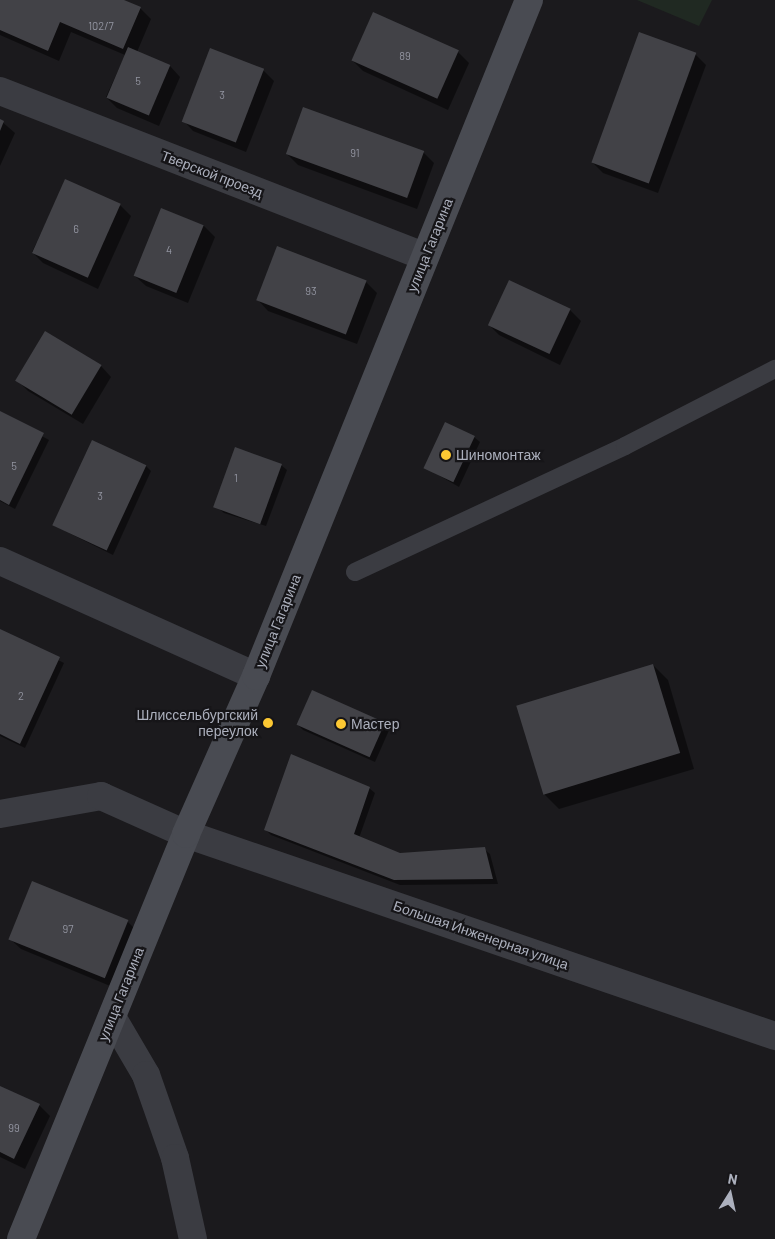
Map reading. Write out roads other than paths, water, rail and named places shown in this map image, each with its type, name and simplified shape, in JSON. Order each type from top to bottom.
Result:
[{"type":"street","name":"улица Гагарина","points":[[21,1239],[186,834],[256,676],[529,0]]},
{"type":"street","name":"Тверской проезд","points":[[0,91],[425,257]]},
{"type":"street","points":[[0,561],[256,676]]},
{"type":"street","name":"Большая Инженерная улица","points":[[0,814],[101,796],[186,834],[775,1036]]},
{"type":"street","points":[[112,1017],[146,1075],[175,1158],[193,1239]]},
{"type":"lane","points":[[355,572],[625,446],[775,369]]},
{"type":"place","name":"Шиномонтаж","points":[[446,455]]},
{"type":"place","name":"Шлиссельбургский переулок","points":[[268,723]]},
{"type":"place","name":"Мастер","points":[[341,724]]}]
